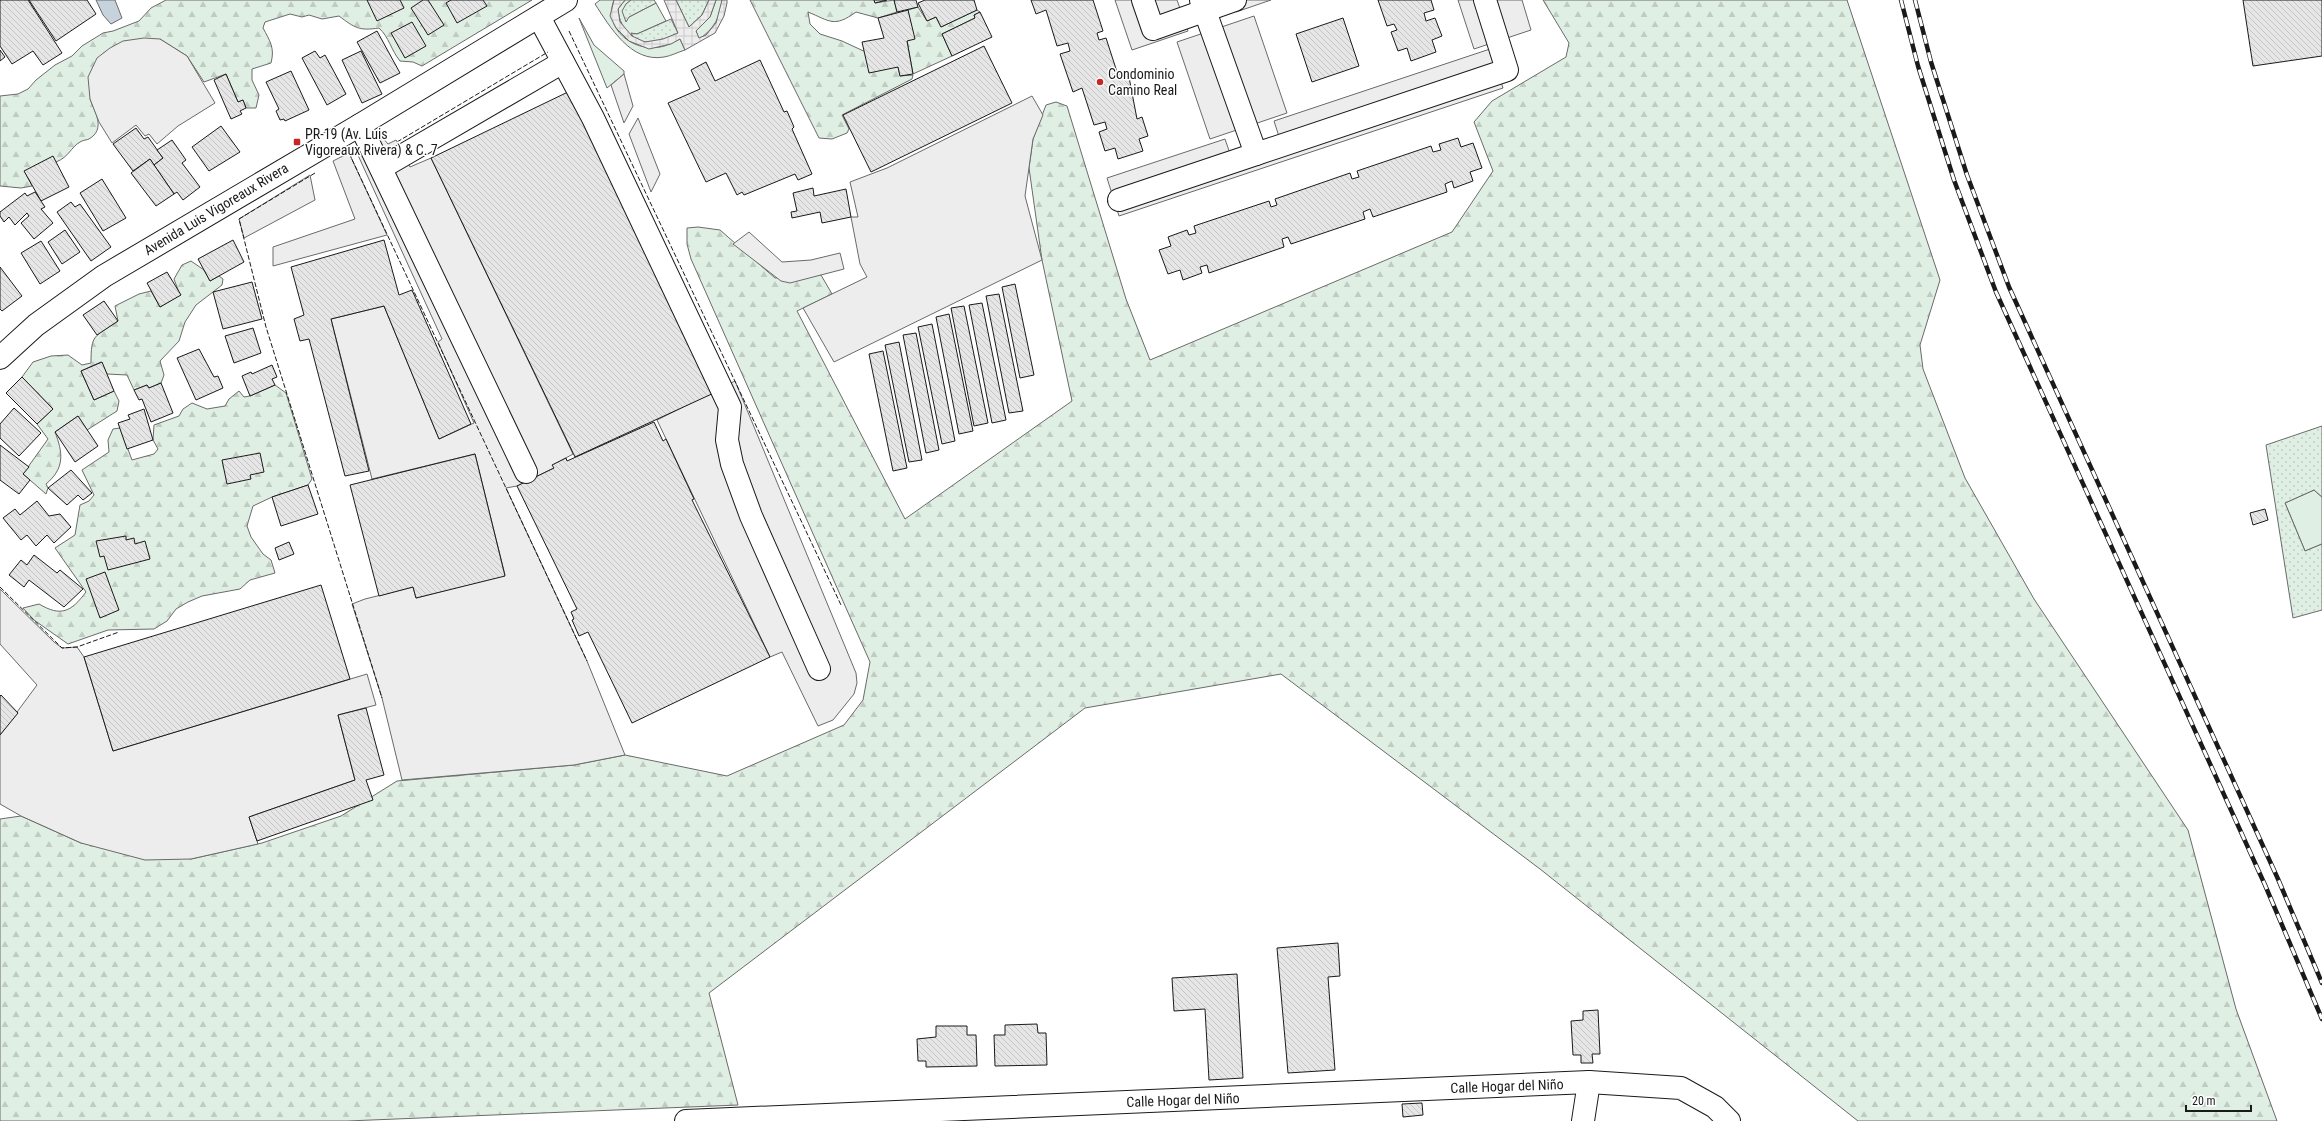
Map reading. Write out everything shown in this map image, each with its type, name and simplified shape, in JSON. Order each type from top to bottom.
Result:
[{"type":"street","name":"Avenida Luis Vigoreaux Rivera","points":[[0,358],[42,320],[104,276],[360,125],[566,0]]},
{"type":"street","points":[[1143,0],[1152,29],[1203,5],[1235,0]]},
{"type":"street","points":[[1119,200],[1507,70],[1484,0]]},
{"type":"street","points":[[1203,5],[1256,154]]},
{"type":"street","points":[[539,17],[593,118],[730,407],[727,440],[732,464],[751,516],[819,670]]},
{"type":"street","points":[[380,168],[563,62]]},
{"type":"street","points":[[360,125],[526,472]]},
{"type":"street","points":[[1582,1121],[1589,1082]]},
{"type":"street","name":"Calle Hogar del Niño","points":[[686,1121],[1088,1112],[1589,1082],[1681,1088],[1714,1107],[1729,1121]]},
{"type":"green space","points":[[166,0],[532,0],[422,66],[413,62],[400,61],[385,35],[379,28],[358,28],[339,16],[322,19],[309,15],[302,17],[290,14],[265,22],[263,28],[271,45],[272,58],[271,63],[252,69],[252,80],[259,95],[256,108],[246,108],[243,100],[238,102],[226,74],[204,82],[187,56],[160,39],[90,99],[98,120],[97,130],[94,135],[89,139],[81,141],[60,160],[56,162],[53,157],[25,172],[32,186],[21,188],[0,186],[0,96],[18,94],[28,89],[36,80],[55,65],[72,56],[82,46],[103,33],[113,31],[139,21],[151,8]]},
{"type":"green space","points":[[600,0],[614,0],[612,10],[616,28],[622,36],[630,42],[639,46],[650,48],[668,45],[680,39],[685,50],[664,57],[652,57],[641,54],[632,49],[607,23],[595,4]]},
{"type":"green space","points":[[625,0],[631,0],[626,4],[629,17],[656,3],[666,21],[637,34],[631,34],[632,36],[620,21],[618,9]]},
{"type":"green space","points":[[631,0],[654,0],[656,3],[629,17],[626,22],[622,11],[626,4]]},
{"type":"green space","points":[[676,0],[709,0],[702,15],[689,27]]},
{"type":"green space","points":[[716,0],[722,0],[718,17],[708,32],[699,39],[696,31],[710,17]]},
{"type":"green space","points":[[750,0],[874,0],[875,3],[894,0],[897,12],[878,18],[856,12],[842,20],[832,21],[808,12],[810,24],[820,34],[842,41],[898,67],[900,76],[913,75],[912,79],[842,115],[849,129],[847,133],[832,139],[819,138]]},
{"type":"green space","points":[[1543,0],[1847,0],[1940,280],[1920,345],[1923,369],[1965,478],[2034,599],[2188,830],[2236,1009],[2277,1121],[1858,1121],[1540,869],[1281,674],[1085,708],[709,993],[738,1105],[347,1121],[0,1121],[0,819],[21,816],[81,843],[191,859],[262,843],[341,816],[397,781],[574,765],[625,755],[727,776],[844,725],[863,700],[870,662],[691,259],[687,244],[687,228],[698,227],[720,230],[775,278],[821,275],[832,294],[797,311],[905,519],[1072,401],[1042,260],[1029,168],[1033,139],[1046,105],[1056,102],[1067,106],[1126,299],[1150,360],[1452,232],[1493,171],[1474,122],[1492,101],[1566,57],[1569,43]]},
{"type":"green space","points":[[918,7],[927,21],[936,17],[941,27],[977,10],[980,12],[974,15],[975,18],[942,34],[952,56],[913,74],[907,41],[908,10]]},
{"type":"green space","points":[[579,18],[594,45],[624,71],[624,74],[607,88]]},
{"type":"green space","points":[[671,19],[678,33],[667,38],[653,42],[646,42],[635,38],[631,33],[637,34]]},
{"type":"green space","points":[[191,261],[204,270],[210,281],[219,276],[223,279],[222,285],[196,305],[185,322],[179,341],[160,361],[164,375],[161,383],[149,388],[147,385],[134,390],[127,375],[107,374],[101,362],[81,371],[94,400],[114,391],[119,401],[117,411],[87,430],[78,416],[55,432],[60,447],[61,460],[57,472],[46,484],[48,488],[46,494],[23,474],[48,439],[37,424],[53,409],[22,377],[33,362],[51,356],[68,355],[82,365],[91,363],[93,341],[104,330],[118,321],[115,306],[139,294],[151,291],[160,307],[180,295],[174,279],[182,265]]},
{"type":"green space","points":[[275,385],[286,393],[312,479],[308,485],[272,497],[253,506],[247,526],[251,537],[263,554],[271,560],[275,573],[250,580],[240,589],[202,596],[188,602],[176,609],[167,621],[154,629],[108,630],[68,644],[34,620],[23,608],[39,604],[54,610],[65,610],[81,599],[86,592],[55,548],[75,535],[80,505],[89,501],[94,495],[82,470],[109,452],[108,440],[113,429],[120,428],[132,460],[154,454],[158,449],[153,440],[154,425],[179,416],[183,409],[192,403],[207,409],[225,406],[229,399],[239,391],[244,397],[250,396]]},
{"type":"green space","points":[[2322,426],[2322,497],[2314,490],[2285,503],[2305,551],[2322,544],[2322,610],[2293,618],[2266,445]]},
{"type":"green space","points":[[2314,490],[2322,497],[2322,544],[2305,551],[2285,503]]},
{"type":"shaded area","points":[[96,0],[115,0],[122,18],[111,24],[103,15]]},
{"type":"shaded area","points":[[614,0],[625,0],[618,9],[620,22],[632,36],[645,42],[663,39],[678,33],[664,0],[676,0],[689,27],[702,15],[709,0],[716,0],[710,17],[696,31],[699,38],[706,35],[716,23],[722,0],[727,0],[727,3],[724,16],[715,33],[685,50],[680,39],[671,44],[649,49],[629,41],[616,28],[610,16]]},
{"type":"shaded area","points":[[1115,0],[1177,0],[1188,31],[1132,50]]},
{"type":"shaded area","points":[[1233,0],[1271,0],[1236,12]]},
{"type":"shaded area","points":[[1458,0],[1522,0],[1531,30],[1474,49]]},
{"type":"shaded area","points":[[1254,16],[1287,113],[1210,139],[1177,42]]},
{"type":"shaded area","points":[[144,38],[160,39],[187,56],[215,103],[178,126],[157,144],[149,134],[145,136],[136,125],[112,143],[99,122],[90,99],[88,77],[97,58],[110,48],[123,41]]},
{"type":"shaded area","points":[[1490,49],[1503,88],[1119,216],[1107,178],[1225,139],[1235,168],[1284,152],[1274,121]]},
{"type":"shaded area","points":[[624,74],[633,106],[624,123],[611,85]]},
{"type":"shaded area","points":[[1032,96],[1043,115],[1033,139],[1025,196],[1042,260],[834,362],[803,308],[867,277],[860,264],[851,217],[858,217],[850,182],[887,168]]},
{"type":"shaded area","points":[[638,118],[660,174],[651,192],[629,134]]},
{"type":"shaded area","points":[[383,138],[388,144],[396,140],[410,167],[431,158],[573,454],[553,465],[554,468],[517,486],[506,488],[587,661],[625,755],[574,765],[402,780],[382,698],[352,604],[365,599],[413,587],[416,598],[505,575],[475,454],[372,479],[331,319],[384,306],[439,439],[474,423],[438,342],[442,339],[357,153]]},
{"type":"shaded area","points":[[349,153],[387,235],[273,266],[273,247],[355,219],[333,161]]},
{"type":"shaded area","points":[[310,175],[315,200],[244,238],[239,219]]},
{"type":"shaded area","points":[[749,232],[782,262],[811,260],[840,253],[844,269],[790,283],[781,281],[733,244]]},
{"type":"shaded area","points":[[735,381],[856,673],[857,683],[854,694],[833,720],[818,726],[782,652],[770,657],[657,420]]},
{"type":"shaded area","points":[[0,589],[54,642],[62,648],[77,647],[84,657],[113,751],[367,674],[376,705],[338,715],[355,780],[249,817],[258,844],[191,859],[145,860],[81,843],[21,816],[0,804],[0,735],[37,685],[0,644]]},
{"type":"building","points":[[0,0],[28,0],[62,53],[43,65],[33,51],[12,64],[0,46]]},
{"type":"building","points":[[29,0],[87,0],[96,14],[56,41]]},
{"type":"building","points":[[367,0],[400,0],[404,8],[377,21]]},
{"type":"building","points":[[423,0],[428,0],[444,25],[428,35],[411,8]]},
{"type":"building","points":[[451,0],[483,0],[487,6],[457,23],[446,3]]},
{"type":"building","points":[[874,0],[887,0],[875,3]]},
{"type":"building","points":[[894,0],[916,0],[918,7],[897,12]]},
{"type":"building","points":[[925,0],[974,0],[977,10],[941,27],[936,17],[927,21],[918,3]]},
{"type":"building","name":"Condominio Camino Real","points":[[1031,0],[1093,0],[1103,31],[1097,33],[1099,40],[1106,38],[1118,75],[1128,72],[1137,119],[1142,117],[1148,136],[1139,139],[1143,151],[1118,159],[1115,148],[1105,151],[1099,132],[1107,129],[1105,122],[1094,125],[1082,88],[1073,92],[1060,54],[1070,51],[1068,43],[1057,46],[1046,10],[1036,14]]},
{"type":"building","points":[[1378,0],[1431,0],[1434,10],[1424,13],[1426,21],[1435,18],[1442,36],[1432,40],[1436,52],[1411,61],[1407,48],[1398,51],[1391,32],[1397,30],[1394,24],[1387,26]]},
{"type":"building","points":[[2243,0],[2322,0],[2322,56],[2253,66]]},
{"type":"building","points":[[908,10],[915,39],[907,41],[913,74],[900,76],[898,67],[869,73],[862,42],[884,38],[878,18]]},
{"type":"building","points":[[980,12],[992,37],[952,56],[942,34],[975,18],[974,15]]},
{"type":"building","points":[[1343,18],[1359,66],[1312,82],[1296,34]]},
{"type":"building","points":[[412,22],[426,46],[405,58],[391,33]]},
{"type":"building","points":[[377,31],[400,73],[380,83],[357,42]]},
{"type":"building","points":[[984,46],[1012,103],[871,172],[843,115]]},
{"type":"building","points":[[0,50],[5,57],[0,61]]},
{"type":"building","points":[[315,51],[320,58],[325,55],[346,94],[327,105],[302,58]]},
{"type":"building","points":[[361,51],[382,94],[362,103],[342,60]]},
{"type":"building","points":[[760,60],[784,112],[787,111],[794,127],[792,129],[812,174],[798,180],[795,174],[744,195],[742,192],[737,195],[726,173],[706,182],[668,103],[700,89],[691,70],[706,62],[715,81]]},
{"type":"building","points":[[291,71],[309,110],[285,121],[284,119],[280,120],[276,111],[279,109],[266,82]]},
{"type":"building","points":[[226,74],[238,102],[243,100],[246,108],[240,111],[242,114],[231,119],[214,80]]},
{"type":"building","points":[[570,91],[716,392],[575,457],[431,158]]},
{"type":"building","points":[[221,126],[240,152],[209,171],[192,147]]},
{"type":"building","points":[[136,128],[144,139],[148,137],[163,158],[154,165],[150,159],[133,171],[113,144]]},
{"type":"building","points":[[1458,138],[1461,147],[1473,143],[1482,168],[1470,172],[1473,181],[1454,188],[1452,181],[1445,184],[1447,192],[1373,217],[1370,209],[1363,212],[1365,219],[1291,244],[1288,237],[1282,239],[1284,247],[1209,273],[1207,265],[1200,267],[1202,273],[1183,280],[1180,270],[1168,274],[1159,250],[1171,246],[1168,237],[1187,230],[1189,235],[1196,233],[1194,226],[1269,201],[1271,207],[1277,205],[1275,199],[1350,173],[1352,179],[1359,177],[1357,171],[1431,146],[1433,152],[1441,150],[1439,144]]},
{"type":"building","points":[[172,140],[186,160],[182,163],[200,187],[183,200],[177,192],[174,194],[154,165],[163,158],[157,150]]},
{"type":"building","points":[[53,156],[69,187],[41,201],[24,171]]},
{"type":"building","points":[[150,159],[174,194],[156,206],[131,173]]},
{"type":"building","points":[[102,179],[126,218],[103,231],[80,193]]},
{"type":"building","points":[[813,188],[814,196],[846,189],[851,217],[822,223],[820,212],[792,218],[791,212],[797,211],[793,193]]},
{"type":"building","points":[[35,192],[45,207],[41,209],[53,223],[34,239],[21,223],[29,216],[27,213],[15,225],[9,217],[4,222],[0,216],[0,212],[25,193],[27,196]]},
{"type":"building","points":[[71,202],[75,207],[80,204],[111,247],[91,261],[57,212]]},
{"type":"building","points":[[65,230],[80,252],[62,264],[48,242]]},
{"type":"building","points":[[233,240],[244,262],[210,281],[198,259]]},
{"type":"building","points":[[384,240],[399,295],[412,290],[471,424],[439,439],[384,306],[331,319],[369,471],[345,476],[309,339],[300,341],[294,319],[304,315],[291,267]]},
{"type":"building","points":[[41,241],[60,271],[40,284],[21,253]]},
{"type":"building","points":[[0,267],[22,296],[2,311],[0,309]]},
{"type":"building","points":[[167,272],[181,295],[160,307],[147,283]]},
{"type":"building","points":[[252,282],[262,319],[223,329],[213,292]]},
{"type":"building","points":[[1015,284],[1034,375],[1020,378],[1002,287]]},
{"type":"building","points":[[999,294],[1023,411],[1009,413],[986,296]]},
{"type":"building","points":[[104,301],[118,321],[97,335],[83,315]]},
{"type":"building","points":[[982,303],[1006,420],[992,423],[969,305]]},
{"type":"building","points":[[964,306],[988,423],[974,426],[951,308]]},
{"type":"building","points":[[949,314],[973,431],[959,434],[936,317]]},
{"type":"building","points":[[932,324],[955,441],[942,444],[918,327]]},
{"type":"building","points":[[253,328],[261,353],[234,363],[225,336]]},
{"type":"building","points":[[916,333],[939,450],[926,453],[903,335]]},
{"type":"building","points":[[899,342],[922,460],[909,462],[885,345]]},
{"type":"building","points":[[199,349],[214,377],[218,376],[223,388],[196,400],[177,358]]},
{"type":"building","points":[[883,351],[907,468],[893,471],[869,354]]},
{"type":"building","points":[[102,362],[114,391],[94,400],[81,371]]},
{"type":"building","points":[[272,365],[277,377],[272,379],[275,385],[250,396],[242,376],[251,372],[252,374]]},
{"type":"building","points":[[22,377],[53,409],[37,424],[6,393]]},
{"type":"building","points":[[161,383],[173,413],[151,422],[142,399],[139,400],[134,390],[147,385],[149,388]]},
{"type":"building","points":[[14,408],[41,433],[19,456],[0,438],[0,424]]},
{"type":"building","points":[[144,409],[153,440],[127,449],[118,423],[130,419],[128,415]]},
{"type":"building","points":[[78,416],[98,446],[75,462],[55,432]]},
{"type":"building","points":[[654,422],[663,441],[666,439],[694,499],[692,500],[770,657],[632,723],[588,632],[579,636],[572,620],[574,619],[571,612],[577,609],[517,486],[554,468],[552,465],[566,458],[567,461]]},
{"type":"building","points":[[0,445],[29,467],[23,474],[30,480],[19,494],[0,480]]},
{"type":"building","points":[[260,453],[264,472],[250,475],[251,479],[227,484],[222,460]]},
{"type":"building","points":[[475,454],[505,576],[416,598],[413,587],[379,596],[350,485]]},
{"type":"building","points":[[71,470],[92,493],[83,500],[78,495],[67,505],[48,488]]},
{"type":"building","points":[[308,485],[318,514],[281,526],[272,497]]},
{"type":"building","points":[[37,501],[49,516],[60,514],[71,527],[54,543],[47,535],[36,546],[27,535],[21,540],[3,518],[15,509],[20,515]]},
{"type":"building","points":[[2265,509],[2268,520],[2253,525],[2250,513]]},
{"type":"building","points":[[126,536],[126,540],[134,538],[135,544],[145,541],[150,559],[108,570],[104,556],[100,557],[96,541]]},
{"type":"building","points":[[289,542],[294,554],[279,560],[275,548]]},
{"type":"building","points":[[34,555],[57,573],[60,570],[83,589],[64,607],[29,580],[24,587],[9,575],[21,560],[27,565]]},
{"type":"building","points":[[105,572],[119,610],[100,618],[86,579]]},
{"type":"building","points":[[321,585],[350,679],[113,751],[84,657]]},
{"type":"building","points":[[1,695],[18,713],[0,735],[0,696]]},
{"type":"building","points":[[366,708],[384,775],[366,780],[373,800],[257,841],[249,817],[355,780],[338,715]]},
{"type":"building","points":[[1338,943],[1340,976],[1328,977],[1335,1070],[1288,1073],[1277,948]]},
{"type":"building","points":[[1237,974],[1243,1078],[1209,1080],[1205,1009],[1174,1011],[1172,978]]},
{"type":"building","points":[[1598,1010],[1600,1054],[1592,1054],[1593,1063],[1581,1063],[1581,1055],[1573,1055],[1571,1021],[1583,1020],[1583,1011]]},
{"type":"building","points":[[1037,1024],[1038,1033],[1046,1033],[1047,1065],[995,1066],[994,1035],[1005,1035],[1005,1025]]},
{"type":"building","points":[[936,1026],[967,1026],[967,1035],[976,1035],[977,1066],[926,1067],[926,1061],[918,1061],[917,1039],[936,1037]]},
{"type":"building","points":[[1422,1103],[1423,1115],[1403,1117],[1402,1104]]},
{"type":"railway","points":[[1901,0],[1918,66],[1954,180],[1996,292],[2265,885],[2322,1019]]},
{"type":"railway","points":[[1915,0],[1931,62],[1967,175],[2009,287],[2278,879],[2322,983]]},
{"type":"fence","points":[[569,31],[841,605]]},
{"type":"fence","points":[[397,142],[548,52]]},
{"type":"fence","points":[[349,153],[587,661]]},
{"type":"fence","points":[[315,173],[239,219],[266,327],[382,698]]},
{"type":"fence","points":[[0,587],[62,648],[77,647],[119,632]]},
{"type":"place","name":"Condominio Camino Real","points":[[1100,82]]},
{"type":"place","name":"PR-19 (Av. Luis Vigoreaux Rivera) & C. 7","points":[[297,142]]}]
